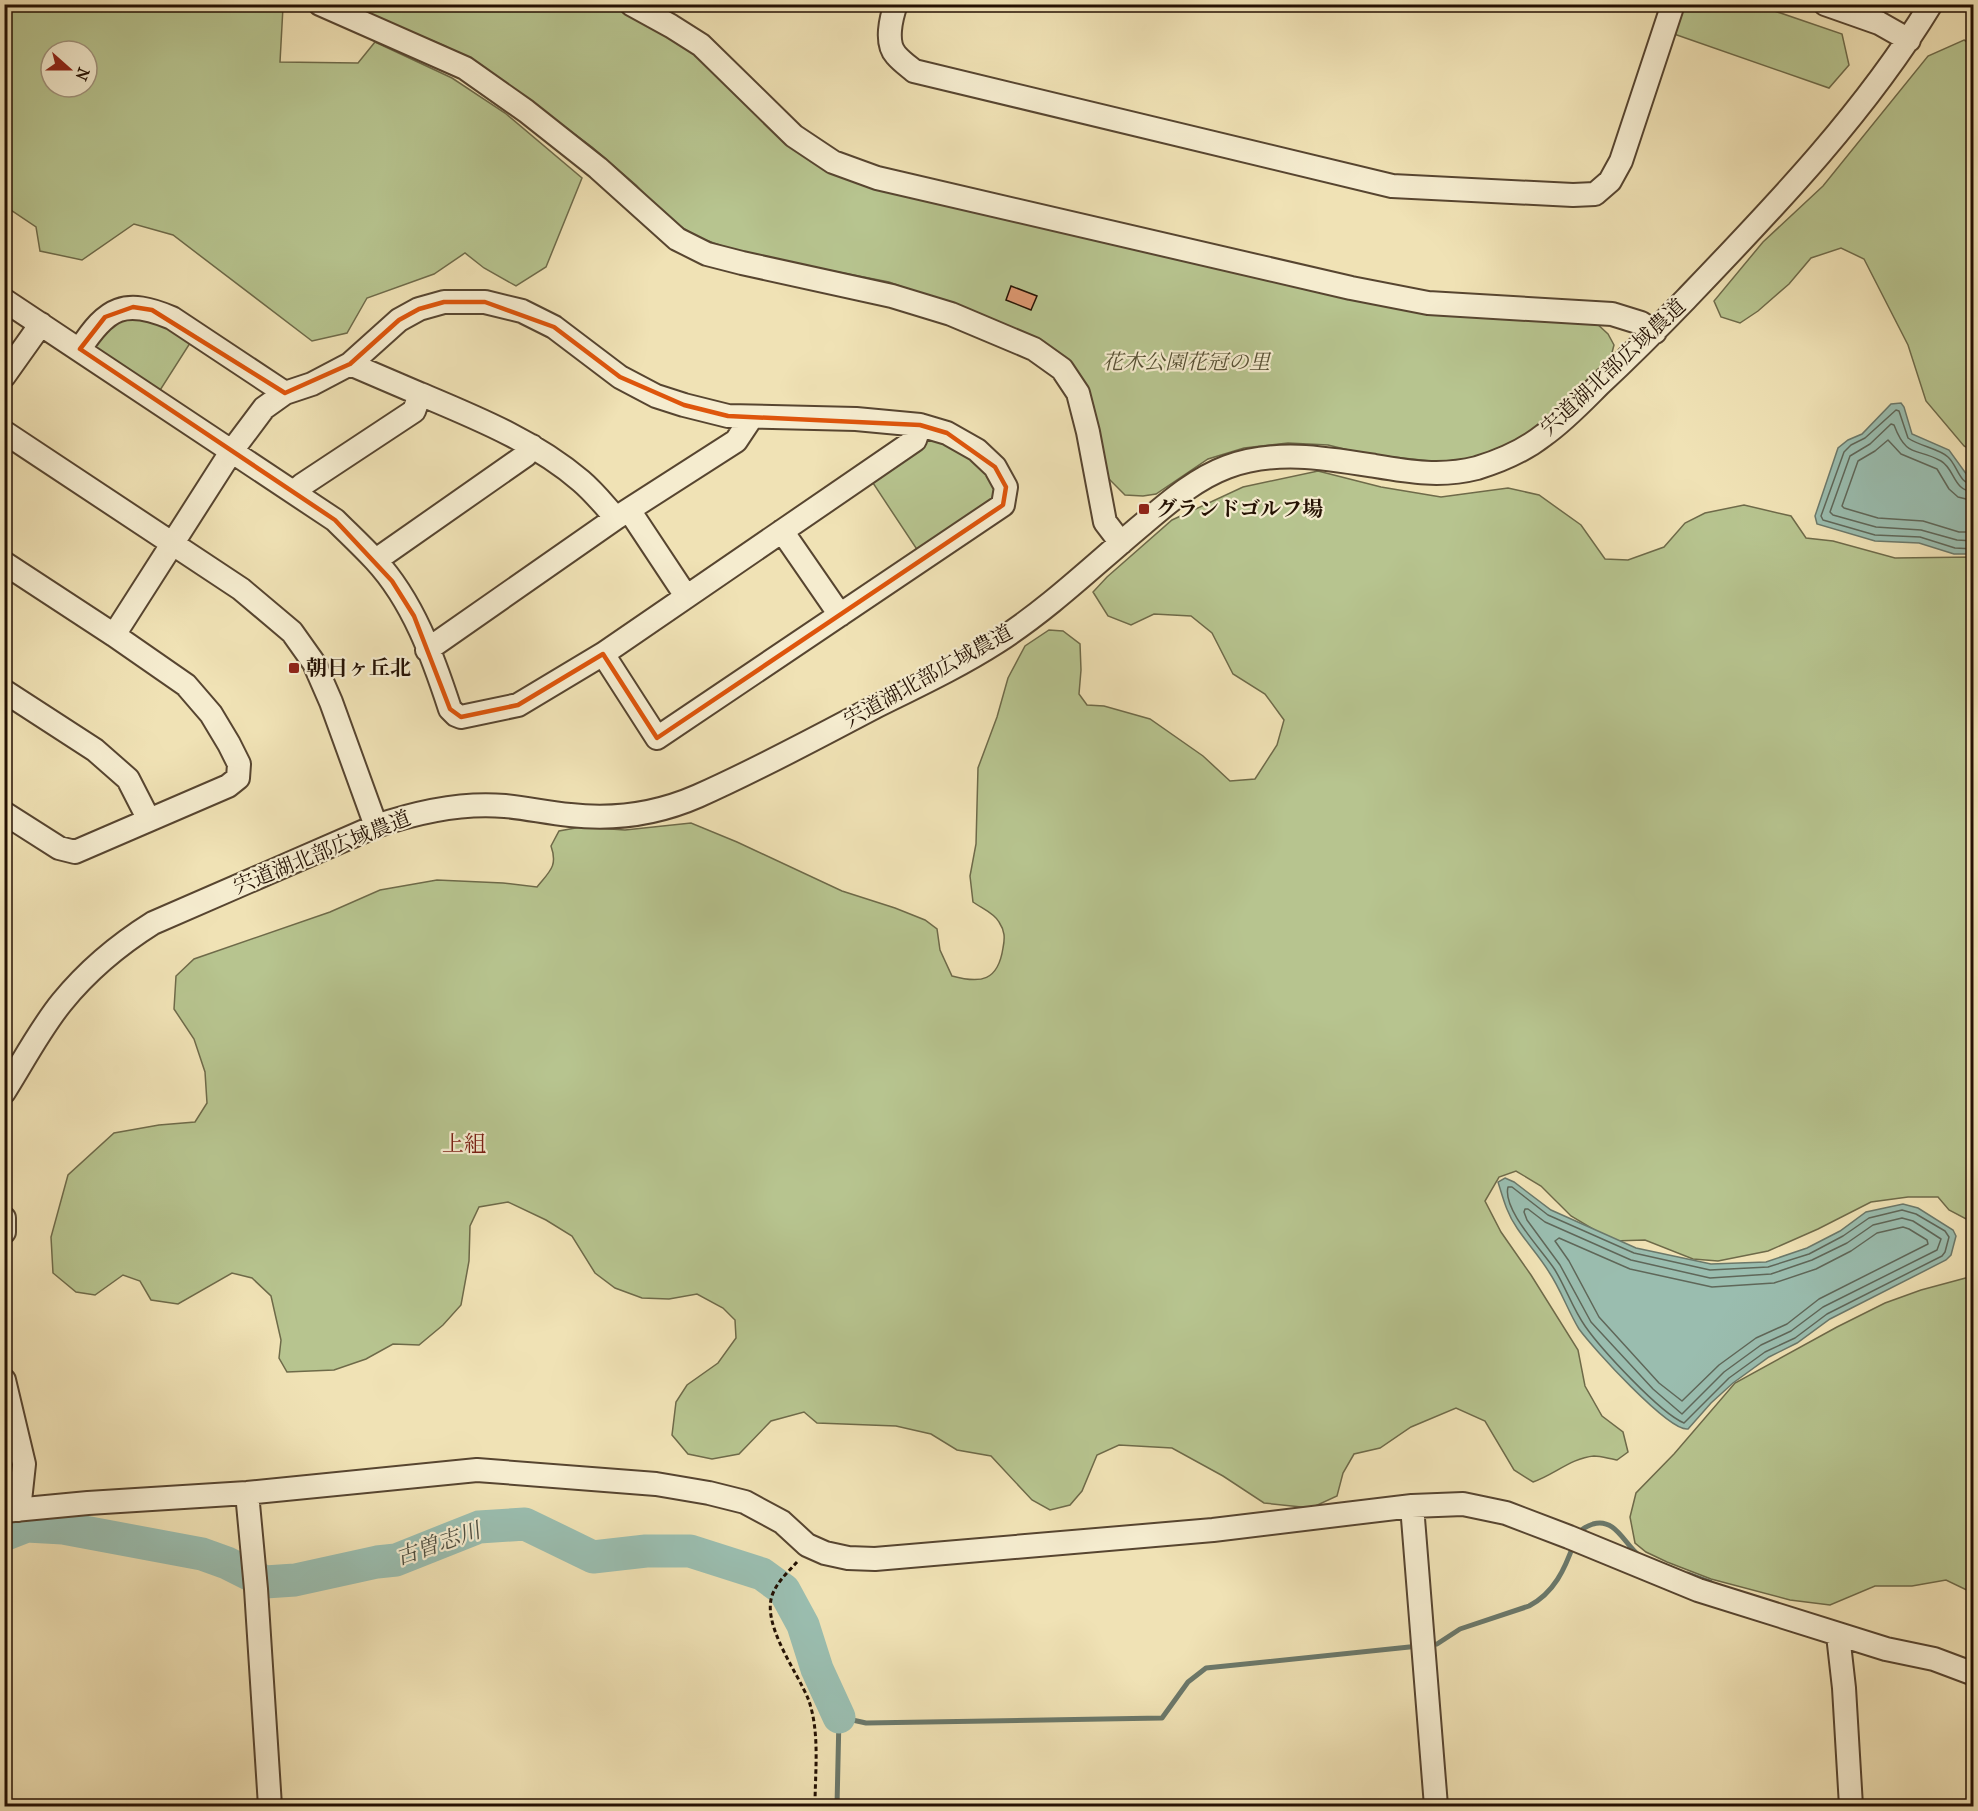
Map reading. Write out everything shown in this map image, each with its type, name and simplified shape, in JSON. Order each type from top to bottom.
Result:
[{"type":"street","points":[[320,4],[465,68],[526,111],[598,168],[677,239],[707,254],[892,296],[951,314],[1034,349],[1062,369],[1078,393],[1105,522],[1121,543]]},
{"type":"street","points":[[631,4],[701,45],[794,136],[833,162],[877,178],[1351,288],[1428,303],[1612,314],[1641,323],[1655,332]]},
{"type":"street","points":[[896,4],[890,36],[894,54],[914,71],[1392,186],[1573,195],[1595,194],[1610,181],[1621,161],[1674,4]]},
{"type":"street","points":[[1825,4],[1879,22],[1909,40]]},
{"type":"street","name":"宍道湖北部広域農道","points":[[4,1092],[61,1003],[87,973],[120,944],[153,923],[181,910],[376,826],[411,814],[455,807],[502,806],[575,816],[618,817],[652,812],[695,798],[823,735],[997,642],[1053,601],[1184,490],[1224,468],[1261,456],[1301,456],[1421,474],[1449,473],[1477,468],[1510,456],[1544,436],[1655,332],[1806,170],[1864,101],[1909,40],[1931,4]]},
{"type":"street","points":[[4,300],[335,520],[376,560],[392,581],[414,616],[450,709],[461,717],[518,705],[603,654],[915,440],[920,425]]},
{"type":"street","points":[[114,635],[231,452],[264,408],[285,393],[312,384],[350,364],[399,320],[418,309],[444,302],[485,302],[522,311],[554,327],[620,377],[656,396],[728,416],[856,419],[920,425],[947,433],[977,450],[995,467],[1006,487],[1003,505],[657,738],[603,654]]},
{"type":"street","points":[[80,349],[105,317],[119,309],[133,307],[152,310],[172,318],[285,393]]},
{"type":"street","points":[[4,376],[40,324]]},
{"type":"street","points":[[350,364],[501,428],[532,446],[622,514],[686,597]]},
{"type":"street","points":[[294,492],[302,484],[414,411],[420,394]]},
{"type":"street","points":[[427,650],[622,514],[736,441],[752,417]]},
{"type":"street","points":[[4,432],[241,589],[292,632],[314,663],[331,702],[376,826]]},
{"type":"street","points":[[376,560],[526,455],[532,446]]},
{"type":"street","points":[[782,531],[840,615]]},
{"type":"street","points":[[4,563],[186,685],[212,714],[239,764],[238,778],[234,783],[75,852],[67,852],[59,848],[4,813]]},
{"type":"street","points":[[7,698],[104,757],[128,780],[149,820]]},
{"type":"street","points":[[4,1218],[4,1232]]},
{"type":"street","points":[[4,1380],[24,1464],[12,1511],[247,1493],[477,1470],[656,1484],[709,1493],[745,1502],[782,1522],[807,1545],[816,1549],[848,1558],[875,1559],[1168,1534],[1412,1506],[1463,1504],[1506,1513],[1698,1590],[1838,1635],[1886,1649],[1934,1659],[1974,1674]]},
{"type":"street","points":[[247,1493],[256,1589],[270,1806]]},
{"type":"street","points":[[1412,1506],[1436,1806]]},
{"type":"street","points":[[1838,1635],[1844,1688],[1851,1806]]},
{"type":"path","points":[[786,1574],[773,1592],[770,1607],[773,1627],[809,1702],[815,1730],[814,1806]]},
{"type":"highlighted area","points":[[444,302],[485,302],[554,327],[620,377],[684,405],[728,416],[920,425],[947,433],[995,467],[1006,487],[1003,505],[657,738],[603,654],[518,705],[461,717],[450,709],[414,616],[392,581],[335,520],[80,349],[105,317],[133,307],[152,310],[285,393],[350,364],[399,320],[419,309]]},
{"type":"green space","points":[[4,5],[279,5],[283,7],[280,62],[358,63],[375,42],[452,78],[505,113],[582,178],[546,267],[516,286],[484,268],[465,253],[434,274],[367,298],[347,333],[312,341],[173,235],[134,224],[82,260],[40,251],[36,227],[5,206]]},
{"type":"green space","name":"花木公園花冠の里","points":[[347,5],[613,5],[661,30],[702,61],[784,142],[812,162],[865,186],[942,204],[1595,322],[1608,334],[1614,345],[1610,360],[1539,425],[1512,444],[1474,458],[1440,462],[1365,454],[1328,445],[1288,443],[1244,448],[1208,459],[1156,494],[1125,495],[1108,478],[1093,404],[1081,379],[983,317],[889,282],[742,253],[697,237],[667,218],[636,185],[592,147],[473,62],[445,46]]},
{"type":"green space","points":[[1684,5],[1757,5],[1842,34],[1849,65],[1829,88],[1674,34]]},
{"type":"green space","points":[[1964,40],[1974,46],[1973,451],[1964,446],[1926,401],[1908,345],[1864,259],[1841,248],[1811,258],[1789,284],[1758,311],[1740,323],[1721,317],[1714,301],[1763,242],[1823,186],[1928,56]]},
{"type":"green space","points":[[148,315],[192,340],[157,395],[97,353],[95,341],[112,322]]},
{"type":"green space","points":[[934,436],[986,469],[997,495],[996,499],[918,551],[871,480]]},
{"type":"green space","points":[[1318,471],[1381,487],[1441,497],[1508,488],[1539,495],[1581,525],[1605,559],[1628,560],[1664,547],[1685,523],[1705,513],[1744,505],[1791,516],[1806,538],[1833,541],[1895,558],[1973,557],[1973,1219],[1968,1220],[1949,1210],[1938,1197],[1908,1197],[1871,1202],[1768,1251],[1718,1261],[1693,1259],[1645,1240],[1613,1241],[1571,1216],[1541,1186],[1516,1171],[1499,1177],[1485,1201],[1501,1232],[1578,1350],[1585,1386],[1602,1416],[1623,1432],[1628,1452],[1617,1460],[1597,1456],[1586,1457],[1533,1482],[1514,1470],[1485,1421],[1456,1408],[1411,1427],[1380,1448],[1354,1454],[1343,1473],[1337,1496],[1311,1508],[1264,1503],[1223,1476],[1172,1448],[1119,1445],[1097,1455],[1082,1491],[1070,1505],[1050,1510],[1032,1500],[991,1456],[957,1450],[931,1434],[896,1426],[817,1423],[804,1412],[771,1421],[739,1454],[712,1459],[688,1454],[672,1435],[676,1402],[687,1385],[718,1363],[736,1338],[735,1320],[723,1308],[697,1294],[669,1299],[642,1298],[615,1288],[595,1273],[572,1236],[546,1220],[508,1202],[479,1207],[470,1226],[469,1261],[461,1305],[443,1325],[419,1345],[393,1344],[366,1359],[334,1370],[287,1372],[279,1358],[281,1340],[271,1296],[252,1278],[232,1273],[178,1304],[151,1300],[140,1281],[123,1275],[95,1295],[76,1292],[53,1273],[51,1237],[68,1175],[114,1133],[159,1125],[195,1122],[207,1103],[205,1072],[194,1039],[174,1009],[176,976],[194,959],[330,912],[380,890],[437,880],[537,887],[552,868],[554,859],[551,846],[559,831],[581,827],[625,830],[691,823],[842,891],[925,920],[937,929],[940,950],[952,976],[972,980],[986,977],[997,967],[1001,959],[1004,938],[997,919],[973,902],[970,876],[976,844],[978,768],[997,717],[1008,678],[1025,646],[1049,630],[1063,631],[1080,644],[1079,694],[1087,705],[1104,706],[1150,719],[1203,756],[1230,781],[1255,779],[1277,745],[1284,720],[1265,694],[1233,674],[1212,633],[1191,616],[1154,614],[1131,625],[1108,616],[1093,592],[1172,520],[1243,487]]},
{"type":"green space","points":[[1973,1276],[1973,1593],[1946,1580],[1912,1586],[1875,1586],[1830,1605],[1790,1600],[1711,1579],[1667,1562],[1646,1552],[1635,1543],[1630,1517],[1636,1493],[1674,1454],[1735,1383],[1885,1303],[1921,1290]]},
{"type":"water","points":[[1901,403],[1912,434],[1949,450],[1973,480],[1973,554],[1954,554],[1919,543],[1875,541],[1817,524],[1815,516],[1838,448],[1848,440],[1862,434],[1891,404]]},
{"type":"water","points":[[1505,1178],[1514,1182],[1551,1210],[1636,1248],[1711,1264],[1766,1262],[1807,1248],[1840,1231],[1866,1212],[1903,1204],[1918,1208],[1953,1230],[1956,1236],[1951,1255],[1946,1260],[1830,1319],[1797,1343],[1769,1357],[1733,1383],[1688,1429],[1678,1426],[1649,1403],[1614,1369],[1579,1329],[1553,1279],[1511,1217],[1498,1182]]},
{"type":"building","points":[[1011,286],[1037,296],[1031,310],[1006,300]]},
{"type":"waterway","name":"古曽志川","points":[[4,1535],[27,1526],[63,1528],[202,1554],[227,1563],[265,1582],[295,1580],[396,1560],[479,1527],[525,1524],[593,1557],[646,1551],[690,1551],[762,1574],[784,1590],[803,1625],[817,1669],[839,1717]]},
{"type":"waterway","points":[[1577,1535],[1584,1528],[1593,1524],[1608,1525],[1614,1528],[1640,1556]]},
{"type":"waterway","points":[[1428,1645],[1437,1644],[1460,1629],[1538,1601],[1558,1579],[1574,1543]]},
{"type":"waterway","points":[[1688,1574],[1710,1582]]},
{"type":"waterway","points":[[837,1806],[839,1717],[866,1723],[1162,1718],[1188,1682],[1206,1668],[1419,1646]]},
{"type":"place","name":"グランドゴルフ場","points":[[1144,509]]},
{"type":"place","name":"朝日ヶ丘北","points":[[294,668]]},
{"type":"district","name":"上組","points":[[464,1144]]}]
